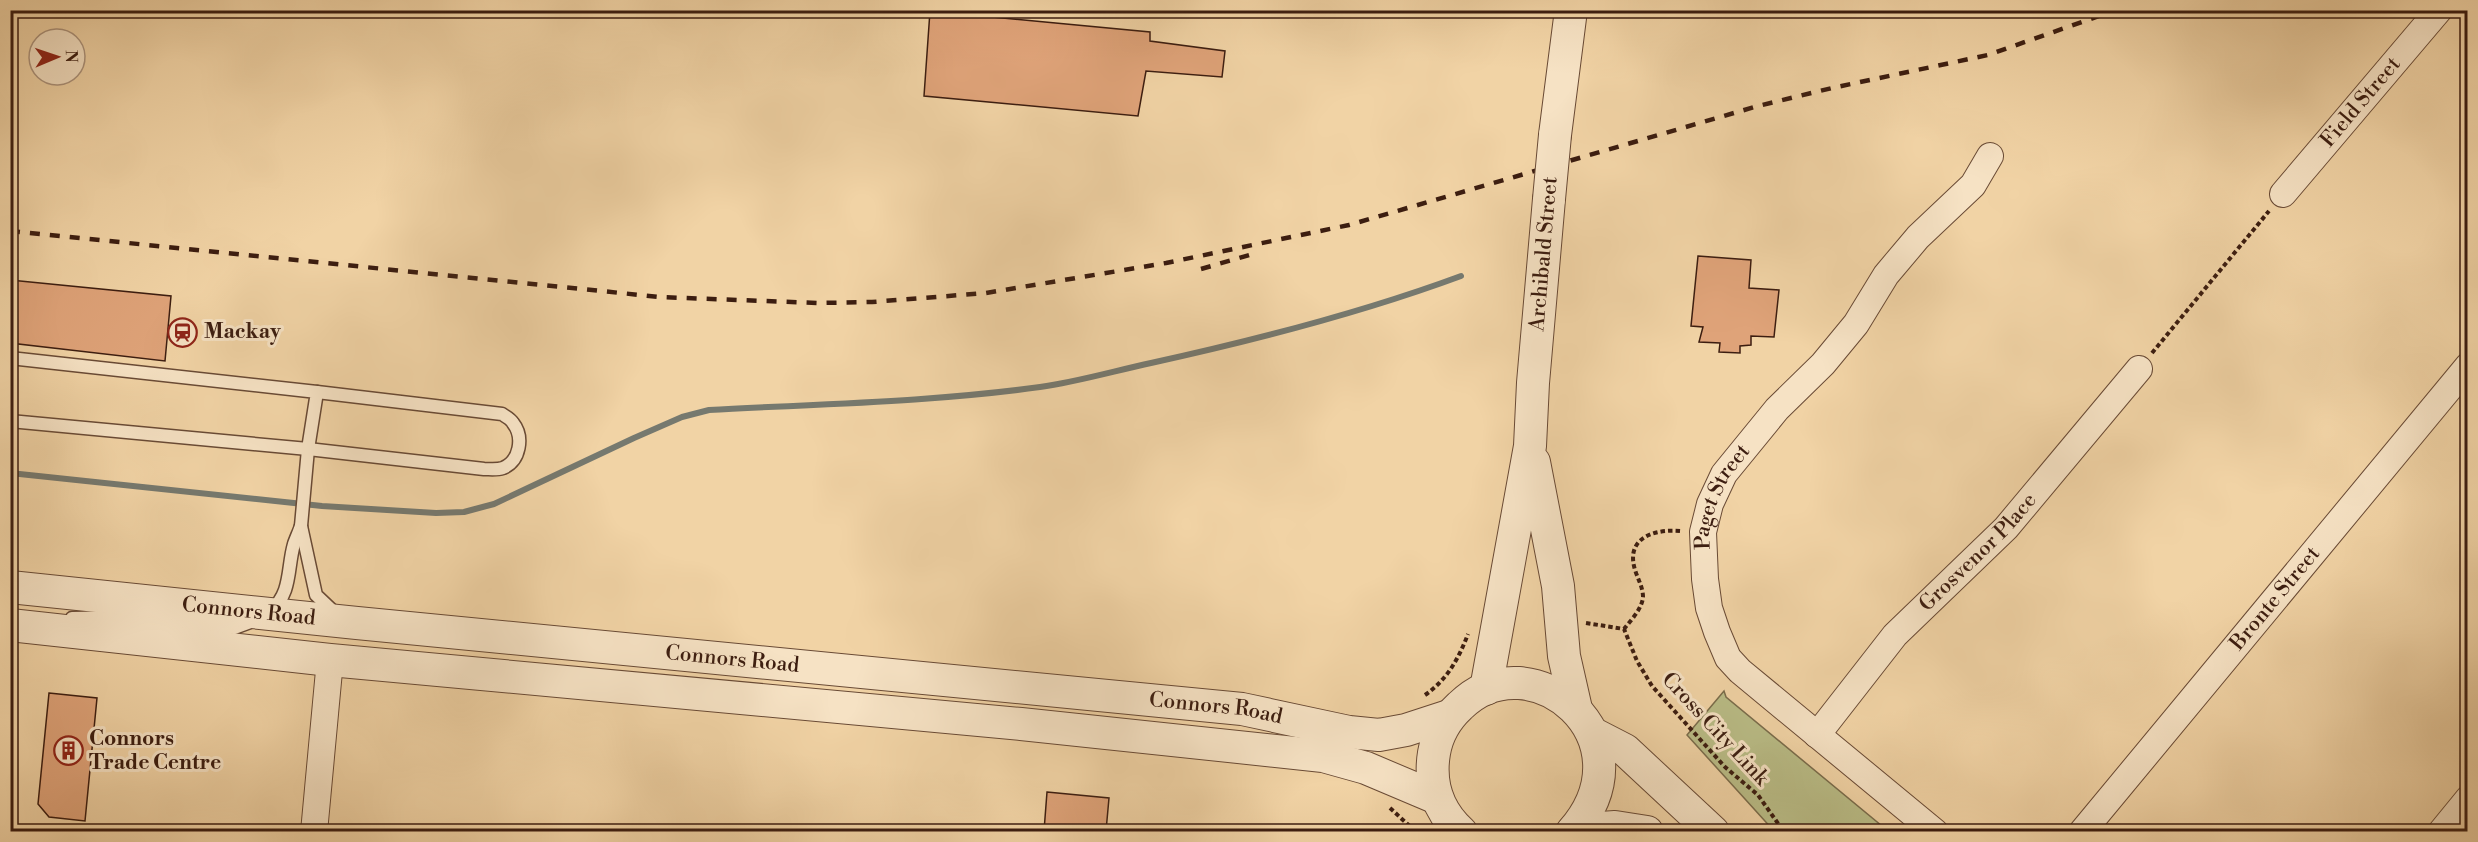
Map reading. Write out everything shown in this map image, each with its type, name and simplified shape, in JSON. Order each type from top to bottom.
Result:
[{"type":"street","name":"Archibald Street","points":[[1563,10],[1563,63]]},
{"type":"street","name":"Archibald Street","points":[[1486,689],[1530,446],[1533,383],[1555,135],[1571,10]]},
{"type":"street","name":"Field Street","points":[[2283,194],[2439,10]]},
{"type":"street","name":"Paget Street","points":[[1935,831],[1740,671],[1728,658],[1709,608],[1702,551],[1703,532],[1710,504],[1724,474],[1777,409],[1823,364],[1856,324],[1886,275],[1918,237],[1973,185],[1990,156]]},
{"type":"street","name":"Bronte Street","points":[[2082,831],[2468,366]]},
{"type":"street","name":"Grosvenor Place","points":[[1817,735],[1895,635],[2006,528],[2139,369]]},
{"type":"street","name":"Archibald Street","points":[[1530,446],[1558,586],[1564,656],[1584,721],[1599,755],[1600,778],[1594,800],[1573,831]]},
{"type":"street","name":"Connors Road","points":[[10,587],[1242,709],[1349,732],[1369,734],[1406,730],[1449,716]]},
{"type":"street","name":"Connors Road","points":[[12,625],[330,660],[1010,723],[1323,756],[1366,768],[1437,798]]},
{"type":"street","points":[[314,831],[330,660]]},
{"type":"street","points":[[1461,831],[1450,821],[1437,798],[1431,770],[1436,742],[1449,716],[1466,700],[1486,689],[1510,684],[1534,686],[1556,694],[1584,721],[1625,750],[1713,831]]},
{"type":"street","points":[[2441,831],[2468,799]]},
{"type":"street","points":[[1573,831],[1615,827],[1647,831]]},
{"type":"lane","points":[[10,358],[502,414],[513,422],[518,434],[519,450],[513,462],[501,469],[483,469],[308,449],[10,421]]},
{"type":"lane","points":[[12,625],[54,618],[121,617],[234,627],[250,623],[267,613],[282,598],[287,587],[294,544],[301,523],[316,392]]},
{"type":"lane","points":[[301,523],[316,595],[321,602],[345,621]]},
{"type":"path","points":[[2139,369],[2283,194]]},
{"type":"path","points":[[1579,623],[1624,629],[1634,617],[1643,598],[1633,562],[1635,552],[1643,537],[1660,530],[1703,532]]},
{"type":"path","name":"Cross City Link","points":[[1624,629],[1637,661],[1652,686],[1725,767],[1758,795],[1784,831]]},
{"type":"path","points":[[1419,698],[1444,679],[1470,630]]},
{"type":"path","points":[[1387,806],[1416,831]]},
{"type":"green space","points":[[1724,691],[1726,697],[1888,831],[1774,831],[1687,735]]},
{"type":"building","points":[[930,11],[1150,32],[1150,41],[1225,51],[1222,77],[1146,71],[1138,116],[924,96]]},
{"type":"building","points":[[1698,256],[1751,260],[1749,288],[1779,290],[1774,337],[1751,336],[1751,345],[1740,346],[1740,353],[1719,352],[1720,343],[1699,342],[1703,327],[1691,326]]},
{"type":"building","points":[[10,280],[171,296],[165,361],[10,343]]},
{"type":"building","name":"Connors Trade Centre","points":[[49,693],[97,698],[85,821],[49,817],[38,804]]},
{"type":"building","points":[[1047,792],[1109,798],[1106,831],[1044,831]]},
{"type":"waterway","points":[[10,473],[322,506],[436,513],[464,512],[494,504],[682,417],[709,410],[917,399],[1054,385],[1308,325],[1461,276]]},
{"type":"railway","points":[[10,231],[660,297],[819,303],[872,302],[986,293],[1166,263],[1349,225],[1758,106],[1988,55],[2116,10]]},
{"type":"railway","points":[[1201,269],[1253,254]]},
{"type":"place","name":"Mackay","points":[[183,332]]},
{"type":"place","name":"Connors Trade Centre","points":[[68,751]]}]
